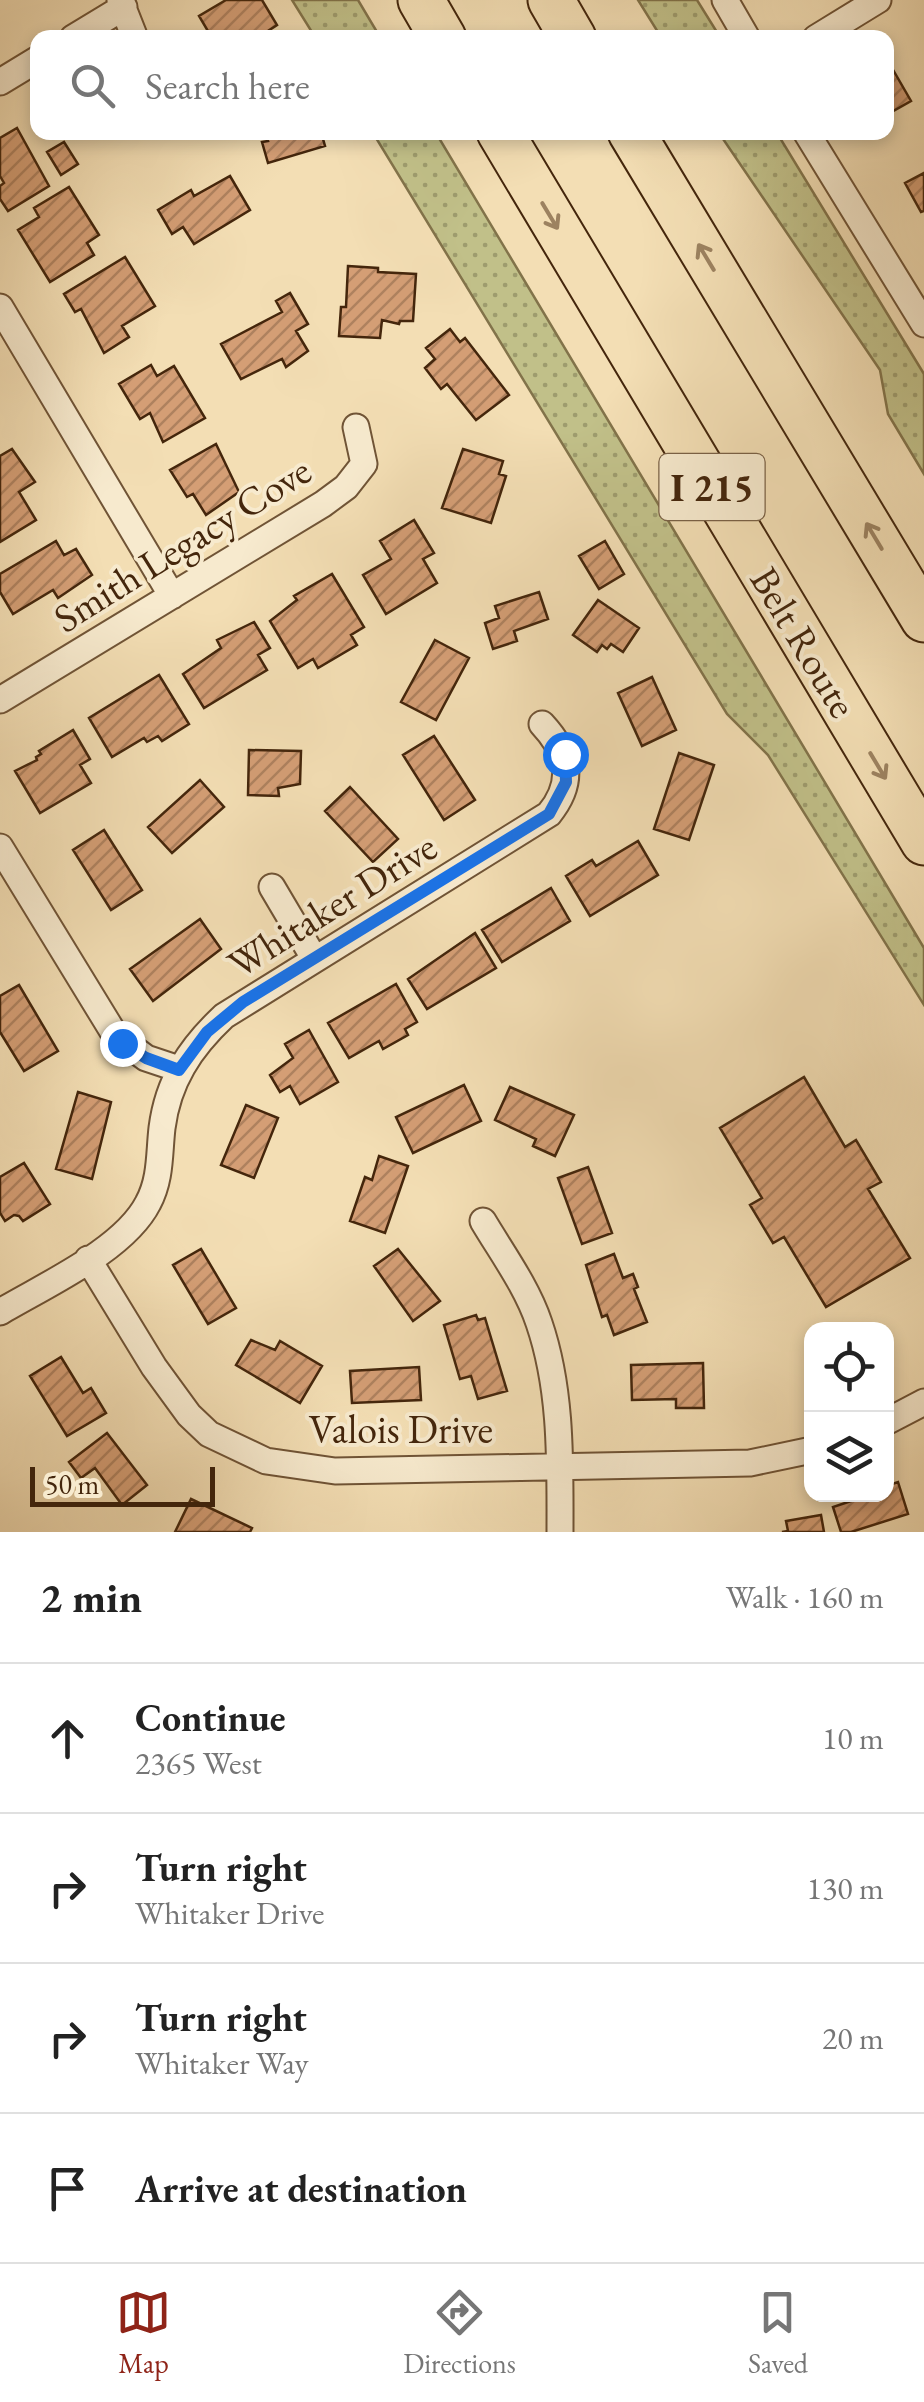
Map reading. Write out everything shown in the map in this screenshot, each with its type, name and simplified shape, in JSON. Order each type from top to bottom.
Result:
[{"type":"highway","points":[[421,0],[438,30]]},
{"type":"highway","points":[[551,0],[569,30]]},
{"type":"highway","name":"Belt Route","points":[[505,140],[924,842]]},
{"type":"highway","name":"I 215","points":[[636,140],[924,619]]},
{"type":"street","points":[[724,0],[743,30]]},
{"type":"street","points":[[829,30],[878,0]]},
{"type":"street","points":[[84,30],[122,3],[132,30]]},
{"type":"street","points":[[0,82],[30,64]]},
{"type":"street","points":[[812,140],[916,292],[924,324]]},
{"type":"street","points":[[0,307],[172,596]]},
{"type":"street","name":"Smith Legacy Cove","points":[[0,700],[346,487],[364,464],[356,427]]},
{"type":"street","name":"Whitaker Drive","points":[[0,1312],[88,1259],[136,1222],[148,1205],[158,1174],[167,1100],[179,1070],[191,1050],[224,1016],[538,823],[557,804],[568,768],[565,754],[542,724]]},
{"type":"street","points":[[0,847],[115,1035],[146,1058],[179,1070]]},
{"type":"street","points":[[272,887],[314,958]]},
{"type":"street","points":[[482,1221],[538,1320],[550,1360],[560,1466],[560,1532]]},
{"type":"street","name":"Valois Drive","points":[[88,1259],[154,1367],[189,1414],[209,1434],[266,1461],[335,1471],[750,1463],[804,1452]]},
{"type":"street","points":[[894,1418],[924,1402]]},
{"type":"shaded area","points":[[292,0],[358,0],[376,30],[311,30]]},
{"type":"shaded area","points":[[638,0],[697,0],[716,30],[657,30]]},
{"type":"shaded area","points":[[377,140],[440,140],[924,948],[924,1005],[768,755],[727,714]]},
{"type":"shaded area","points":[[724,140],[781,140],[924,374],[924,474],[888,414],[880,370]]},
{"type":"building","points":[[226,0],[262,0],[277,25],[269,30],[207,30],[199,16]]},
{"type":"building","points":[[894,71],[911,101],[894,111]]},
{"type":"building","points":[[17,128],[49,186],[8,211],[0,199],[0,186],[4,183],[0,176],[0,138]]},
{"type":"building","points":[[323,140],[325,146],[268,163],[262,142]]},
{"type":"building","points":[[64,142],[78,164],[61,175],[47,152]]},
{"type":"building","points":[[924,173],[924,211],[921,212],[905,183]]},
{"type":"building","points":[[230,176],[250,210],[194,244],[183,227],[172,234],[158,210],[191,190],[194,196]]},
{"type":"building","points":[[69,187],[99,235],[87,243],[94,255],[50,282],[18,230],[39,217],[34,208]]},
{"type":"building","points":[[125,257],[155,306],[122,326],[129,337],[104,353],[81,309],[75,312],[64,294]]},
{"type":"building","points":[[348,266],[416,274],[413,321],[399,324],[382,320],[380,338],[339,336],[341,307],[346,307]]},
{"type":"building","points":[[290,293],[308,324],[296,331],[308,351],[286,367],[282,359],[241,379],[221,344],[282,312],[276,301]]},
{"type":"building","points":[[450,329],[460,342],[465,338],[509,395],[476,420],[447,384],[441,389],[425,368],[435,359],[426,348]]},
{"type":"building","points":[[151,365],[157,376],[174,366],[205,418],[163,442],[150,413],[140,419],[119,384]]},
{"type":"building","points":[[216,444],[239,492],[206,515],[193,494],[187,497],[170,470]]},
{"type":"building","points":[[12,449],[35,482],[19,492],[36,520],[0,542],[0,456]]},
{"type":"building","points":[[463,449],[503,461],[499,474],[506,476],[491,523],[442,508]]},
{"type":"building","points":[[414,520],[434,553],[423,559],[437,583],[386,614],[363,575],[391,559],[380,541]]},
{"type":"building","points":[[56,541],[64,555],[76,549],[92,575],[58,598],[53,590],[13,614],[0,592],[0,574]]},
{"type":"building","points":[[605,541],[624,574],[599,589],[579,556]]},
{"type":"building","points":[[332,574],[364,627],[351,635],[357,645],[318,668],[313,659],[298,668],[270,621],[297,600],[294,596]]},
{"type":"building","points":[[539,592],[548,619],[514,631],[517,641],[493,649],[485,623],[499,618],[495,606]]},
{"type":"building","points":[[598,600],[639,628],[623,652],[611,644],[607,649],[602,645],[597,652],[573,635]]},
{"type":"building","points":[[254,622],[270,648],[258,655],[267,670],[204,708],[183,674],[221,648],[217,640]]},
{"type":"building","points":[[435,640],[469,658],[436,720],[401,702]]},
{"type":"building","points":[[159,675],[189,724],[162,741],[158,736],[147,742],[144,738],[112,757],[89,718]]},
{"type":"building","points":[[652,677],[676,730],[642,746],[618,693]]},
{"type":"building","points":[[73,730],[90,759],[80,765],[91,783],[40,813],[15,771],[37,760],[39,751]]},
{"type":"building","points":[[434,736],[475,800],[444,820],[403,755]]},
{"type":"building","points":[[249,750],[301,751],[300,784],[278,788],[279,796],[248,795]]},
{"type":"building","points":[[679,753],[714,765],[689,840],[654,829]]},
{"type":"building","points":[[200,780],[224,807],[172,853],[148,827]]},
{"type":"building","points":[[350,787],[398,839],[373,862],[325,811]]},
{"type":"building","points":[[104,830],[142,890],[111,910],[73,850]]},
{"type":"building","points":[[638,841],[658,875],[590,916],[566,876],[592,860],[596,866]]},
{"type":"building","points":[[551,888],[570,921],[502,962],[482,930]]},
{"type":"building","points":[[200,919],[221,949],[153,1001],[130,969]]},
{"type":"building","points":[[475,933],[496,968],[427,1009],[408,979]]},
{"type":"building","points":[[396,984],[417,1022],[405,1029],[408,1035],[383,1049],[379,1041],[349,1058],[328,1023]]},
{"type":"building","points":[[19,985],[58,1051],[24,1071],[0,1032],[0,996]]},
{"type":"building","points":[[309,1030],[338,1082],[300,1104],[290,1086],[280,1092],[270,1075],[293,1058],[285,1044]]},
{"type":"building","points":[[804,1077],[845,1147],[856,1140],[881,1182],[868,1189],[910,1258],[826,1307],[784,1237],[773,1243],[750,1205],[762,1198],[720,1128]]},
{"type":"building","points":[[464,1085],[481,1121],[413,1153],[396,1117]]},
{"type":"building","points":[[510,1087],[574,1115],[555,1156],[533,1146],[536,1139],[495,1120]]},
{"type":"building","points":[[78,1092],[111,1102],[92,1179],[56,1169]]},
{"type":"building","points":[[246,1105],[278,1118],[254,1178],[221,1165]]},
{"type":"building","points":[[379,1156],[408,1166],[385,1233],[350,1221],[365,1177],[372,1180]]},
{"type":"building","points":[[24,1163],[50,1204],[23,1221],[14,1215],[5,1221],[0,1213],[0,1177]]},
{"type":"building","points":[[588,1167],[612,1233],[582,1244],[558,1178]]},
{"type":"building","points":[[201,1249],[236,1308],[208,1324],[173,1265]]},
{"type":"building","points":[[398,1249],[440,1301],[413,1321],[374,1266]]},
{"type":"building","points":[[614,1254],[623,1278],[633,1274],[638,1287],[634,1289],[647,1322],[614,1335],[607,1315],[602,1317],[586,1265]]},
{"type":"building","points":[[476,1315],[478,1320],[485,1318],[507,1391],[478,1399],[471,1376],[460,1379],[444,1325]]},
{"type":"building","points":[[251,1340],[275,1350],[280,1341],[322,1366],[300,1403],[236,1365]]},
{"type":"building","points":[[61,1357],[83,1393],[91,1388],[106,1413],[67,1436],[30,1376]]},
{"type":"building","points":[[703,1363],[704,1408],[676,1408],[676,1399],[632,1400],[631,1365]]},
{"type":"building","points":[[419,1367],[421,1400],[352,1403],[350,1371]]},
{"type":"building","points":[[107,1433],[147,1485],[122,1505],[95,1468],[81,1478],[69,1462]]},
{"type":"building","points":[[898,1482],[908,1514],[841,1532],[833,1507],[848,1502],[894,1502],[894,1483]]},
{"type":"building","points":[[191,1499],[252,1528],[250,1532],[175,1532]]},
{"type":"building","points":[[821,1515],[824,1532],[782,1532],[788,1531],[786,1521]]},
{"type":"route","points":[[122,1043],[146,1058],[179,1070],[207,1032],[243,1002],[549,814],[566,782],[565,754]]}]
